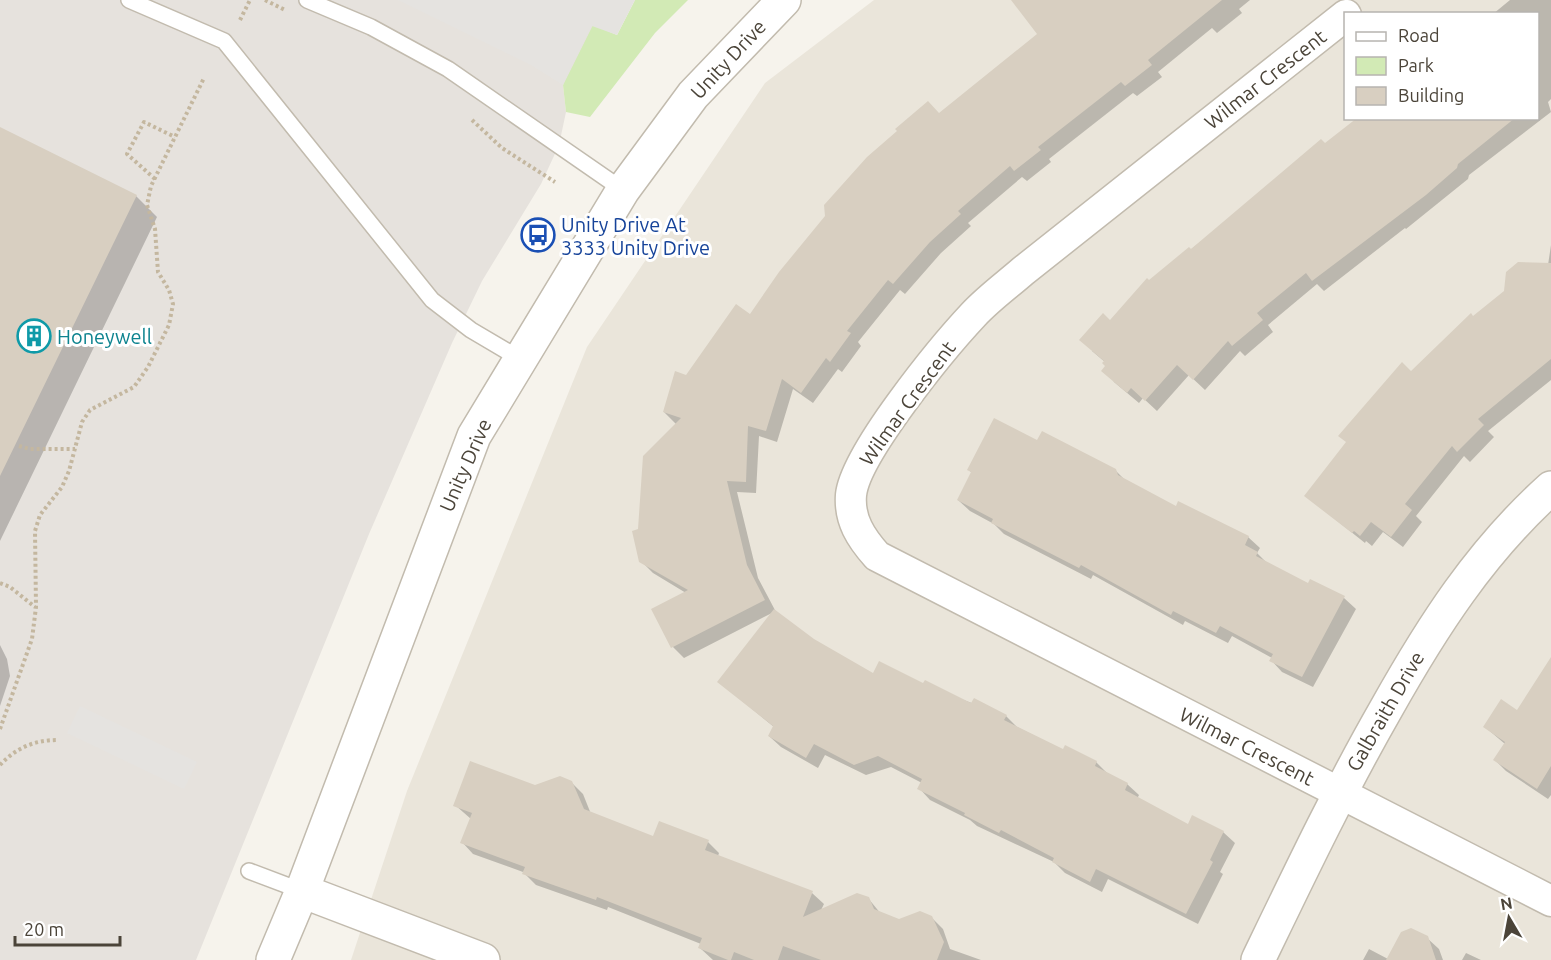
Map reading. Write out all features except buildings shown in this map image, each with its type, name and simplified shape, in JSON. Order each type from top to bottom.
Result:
[{"type":"street","name":"Unity Drive","points":[[273,960],[302,891],[474,436],[623,190],[693,95],[783,0]]},
{"type":"street","name":"Wilmar Crescent","points":[[1350,12],[1365,0]]},
{"type":"street","name":"Wilmar Crescent","points":[[1344,16],[1023,271],[975,312],[932,363],[865,456],[854,476],[851,497],[853,519],[861,538],[877,556],[1551,902]]},
{"type":"street","name":"Galbraith Drive","points":[[1258,960],[1338,793],[1423,644],[1460,587],[1551,488]]},
{"type":"street","points":[[302,891],[483,960]]},
{"type":"lane","points":[[129,0],[224,41],[432,300],[471,330],[522,360]]},
{"type":"lane","points":[[307,0],[371,27],[448,69],[623,190]]},
{"type":"lane","points":[[249,870],[302,891]]},
{"type":"path","points":[[240,20],[249,0]]},
{"type":"path","points":[[265,0],[286,10]]},
{"type":"path","points":[[0,729],[32,639],[36,607],[35,531],[40,515],[66,479],[82,422],[90,410],[134,387],[148,367],[169,325],[173,304],[169,290],[158,272],[155,229],[147,206],[155,179],[204,78]]},
{"type":"path","points":[[466,113],[502,148],[555,182]]},
{"type":"path","points":[[155,179],[127,153],[144,122],[175,137]]},
{"type":"path","points":[[19,446],[30,449],[75,449]]},
{"type":"path","points":[[0,583],[10,587],[36,607]]},
{"type":"path","points":[[0,765],[9,755],[26,745],[58,740]]},
{"type":"shaded area","points":[[0,0],[635,0],[563,85],[566,112],[559,145],[541,184],[482,281],[452,343],[369,534],[196,960],[0,960]]},
{"type":"shaded area","points":[[398,0],[635,0],[617,35],[592,26],[563,85],[531,65]]},
{"type":"shaded area","points":[[874,0],[1551,0],[1551,960],[351,960],[407,791],[587,347],[765,83]]},
{"type":"shaded area","points":[[80,706],[197,762],[184,789],[67,733]]},
{"type":"green space","points":[[635,0],[688,0],[655,33],[590,117],[566,112],[563,85],[593,25],[617,35]]},
{"type":"place","name":"Unity Drive At 3333 Unity Drive","points":[[538,235]]},
{"type":"place","name":"Honeywell","points":[[34,336]]}]
